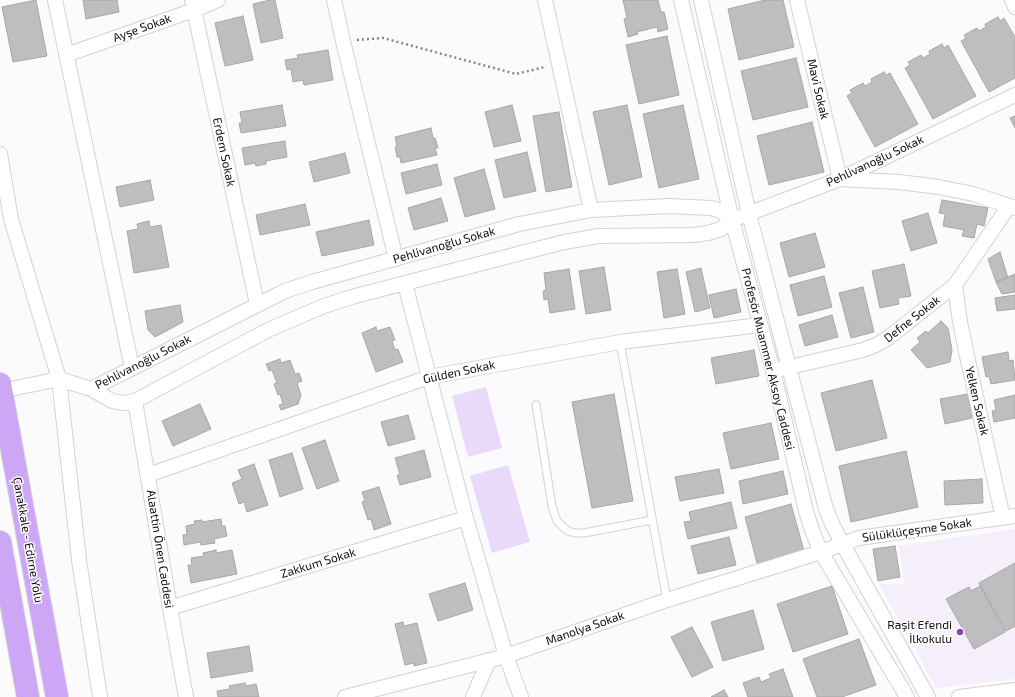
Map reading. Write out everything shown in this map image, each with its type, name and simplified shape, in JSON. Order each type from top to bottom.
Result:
[{"type":"highway","name":"Çanakkale - Edirne Yolu","points":[[6,386],[57,697]]},
{"type":"highway","points":[[0,542],[28,697]]},
{"type":"street","points":[[55,0],[132,368]]},
{"type":"street","name":"Ayşe Sokak","points":[[66,56],[193,5],[218,0]]},
{"type":"street","points":[[334,0],[396,259]]},
{"type":"street","points":[[545,0],[591,210]]},
{"type":"street","name":"Profesör Muammer Aksoy Caddesi","points":[[681,0],[732,220],[773,371],[806,511],[821,552],[907,697]]},
{"type":"street","name":"Profesör Muammer Aksoy Caddesi","points":[[701,0],[749,214],[821,490],[833,526],[928,697]]},
{"type":"street","name":"Mavi Sokak","points":[[797,0],[840,179]]},
{"type":"street","points":[[1012,0],[1015,7]]},
{"type":"street","name":"Erdem Sokak","points":[[193,5],[257,304]]},
{"type":"street","name":"Pehlivanoğlu Sokak","points":[[90,389],[112,401],[124,403],[136,401],[268,330],[295,317],[324,306],[354,296],[564,242],[599,236],[694,235],[721,229],[732,220],[840,179],[1015,95]]},
{"type":"street","points":[[0,154],[11,219],[59,379],[79,560],[100,697]]},
{"type":"street","points":[[840,179],[899,182],[940,187],[973,194],[1012,207]]},
{"type":"street","name":"Pehlivanoğlu Sokak","points":[[90,389],[285,291],[312,282],[519,224],[591,210],[638,206],[700,207],[721,211],[732,220]]},
{"type":"street","name":"Defne Sokak","points":[[773,371],[863,350],[876,345],[898,331],[955,284],[1012,207]]},
{"type":"street","points":[[405,284],[466,518],[506,656],[521,697]]},
{"type":"street","name":"Yelken Sokak","points":[[955,284],[960,322],[966,350],[1009,517]]},
{"type":"street","name":"Gülden Sokak","points":[[148,475],[429,377],[620,342],[760,325]]},
{"type":"street","points":[[6,386],[59,379],[90,389]]},
{"type":"street","name":"Alaattin Önen Caddesi","points":[[136,401],[186,697]]},
{"type":"street","name":"Sülüklüçeşme Sokak","points":[[821,552],[859,538],[1009,517]]},
{"type":"street","name":"Zakkum Sokak","points":[[170,608],[466,518]]},
{"type":"street","name":"Manolya Sokak","points":[[345,697],[506,656],[667,600],[821,552]]},
{"type":"street","points":[[473,697],[489,660]]},
{"type":"street","points":[[959,697],[1015,690]]},
{"type":"lane","points":[[620,342],[667,600]]},
{"type":"lane","points":[[536,405],[552,506],[557,521],[562,526],[568,531],[575,533],[652,520]]},
{"type":"path","points":[[343,41],[383,38],[516,74],[560,64]]},
{"type":"shaded area","points":[[486,387],[502,448],[468,457],[452,396]]},
{"type":"shaded area","points":[[508,465],[530,542],[492,553],[470,476]]},
{"type":"shaded area","name":"Raşit Efendi İlkokulu","points":[[1015,529],[1015,679],[936,688],[879,584],[904,584],[899,546]]},
{"type":"building","points":[[36,0],[47,56],[13,62],[2,7]]},
{"type":"building","points":[[83,0],[117,0],[119,12],[86,19]]},
{"type":"building","points":[[275,0],[283,38],[261,43],[253,4]]},
{"type":"building","points":[[623,0],[658,0],[661,12],[664,12],[668,29],[658,32],[657,27],[637,32],[638,34],[628,37],[624,19],[627,18]]},
{"type":"building","points":[[765,0],[783,0],[794,47],[739,60],[728,9]]},
{"type":"building","points":[[243,16],[253,60],[225,66],[215,23]]},
{"type":"building","points":[[998,17],[1000,21],[1004,18],[1015,37],[1015,78],[989,92],[961,41],[966,38],[964,35],[977,28],[979,31],[986,27],[985,24]]},
{"type":"building","points":[[667,36],[679,95],[639,104],[626,45]]},
{"type":"building","points":[[942,44],[944,48],[948,45],[976,96],[933,119],[905,68],[910,65],[908,62],[921,55],[923,58],[930,54],[929,51]]},
{"type":"building","points":[[328,50],[333,80],[304,85],[303,80],[293,82],[291,69],[287,70],[285,60],[298,58],[297,55]]},
{"type":"building","points":[[796,58],[808,107],[753,120],[741,71]]},
{"type":"building","points":[[884,72],[886,75],[890,73],[918,124],[875,147],[847,96],[852,93],[850,90],[863,83],[865,86],[872,82],[871,79]]},
{"type":"building","points":[[282,105],[286,126],[241,133],[239,123],[242,123],[240,112]]},
{"type":"building","points":[[512,105],[521,141],[494,147],[485,112]]},
{"type":"building","points":[[627,105],[642,177],[609,185],[593,112]]},
{"type":"building","points":[[683,105],[699,179],[659,188],[643,114]]},
{"type":"building","points":[[559,112],[572,187],[546,192],[533,116]]},
{"type":"building","points":[[1015,116],[1015,128],[1010,118]]},
{"type":"building","points":[[812,122],[824,172],[769,185],[757,136]]},
{"type":"building","points":[[431,128],[433,138],[435,138],[438,148],[435,148],[437,155],[401,163],[400,157],[397,157],[395,137]]},
{"type":"building","points":[[285,141],[287,157],[266,161],[266,164],[256,166],[255,163],[245,165],[242,148]]},
{"type":"building","points":[[527,152],[536,191],[504,198],[495,160]]},
{"type":"building","points":[[345,153],[350,173],[314,182],[309,162]]},
{"type":"building","points":[[437,164],[442,185],[406,194],[401,173]]},
{"type":"building","points":[[484,169],[495,209],[465,217],[454,178]]},
{"type":"building","points":[[150,180],[154,200],[120,207],[116,187]]},
{"type":"building","points":[[441,198],[448,221],[414,230],[408,208]]},
{"type":"building","points":[[942,200],[988,208],[984,226],[977,224],[974,238],[962,236],[964,230],[943,226],[945,214],[939,213]]},
{"type":"building","points":[[305,204],[310,225],[260,235],[256,215]]},
{"type":"building","points":[[928,213],[937,243],[911,251],[902,221]]},
{"type":"building","points":[[369,220],[374,245],[322,256],[316,232]]},
{"type":"building","points":[[149,221],[150,227],[161,225],[169,267],[134,273],[127,231],[138,229],[137,224]]},
{"type":"building","points":[[815,233],[825,267],[789,277],[780,243]]},
{"type":"building","points":[[1000,252],[1008,278],[996,282],[988,259]]},
{"type":"building","points":[[904,264],[911,296],[898,298],[899,304],[880,308],[872,271]]},
{"type":"building","points":[[604,267],[611,310],[586,314],[579,271]]},
{"type":"building","points":[[701,268],[710,308],[695,312],[686,272]]},
{"type":"building","points":[[569,269],[575,309],[550,313],[548,299],[544,300],[543,291],[546,290],[544,273]]},
{"type":"building","points":[[677,269],[685,314],[664,318],[657,272]]},
{"type":"building","points":[[1015,274],[1015,292],[1002,294],[996,282]]},
{"type":"building","points":[[824,276],[832,307],[798,316],[790,285]]},
{"type":"building","points":[[863,287],[874,332],[851,338],[839,293]]},
{"type":"building","points":[[736,289],[741,312],[714,318],[709,295]]},
{"type":"building","points":[[1015,295],[1015,309],[997,311],[995,298]]},
{"type":"building","points":[[180,305],[183,322],[155,337],[148,330],[145,311]]},
{"type":"building","points":[[832,315],[838,337],[805,346],[799,325]]},
{"type":"building","points":[[941,321],[948,328],[952,350],[950,362],[927,368],[911,350],[920,342],[917,338],[926,331],[928,333]]},
{"type":"building","points":[[376,327],[377,331],[390,327],[395,340],[392,341],[395,350],[398,349],[403,362],[376,372],[362,333]]},
{"type":"building","points":[[754,350],[759,376],[716,384],[711,358]]},
{"type":"building","points":[[1008,352],[1009,361],[1013,360],[1015,380],[991,384],[989,376],[986,377],[982,357]]},
{"type":"building","points":[[280,359],[281,363],[290,360],[295,374],[299,373],[302,381],[297,383],[301,395],[298,404],[281,410],[279,405],[283,404],[280,394],[278,395],[274,384],[277,383],[272,370],[269,371],[266,364]]},
{"type":"building","points":[[872,380],[887,438],[836,451],[821,393]]},
{"type":"building","points":[[614,394],[633,501],[592,508],[572,402]]},
{"type":"building","points":[[968,394],[972,418],[945,424],[940,399]]},
{"type":"building","points":[[1015,395],[1015,418],[994,422],[992,411],[996,410],[994,400]]},
{"type":"building","points":[[200,404],[211,429],[173,446],[162,421]]},
{"type":"building","points":[[408,415],[415,439],[388,446],[381,422]]},
{"type":"building","points":[[771,423],[779,459],[731,469],[723,433]]},
{"type":"building","points":[[325,440],[339,481],[317,489],[302,448]]},
{"type":"building","points":[[424,450],[431,477],[400,485],[397,475],[400,475],[395,458]]},
{"type":"building","points":[[906,451],[918,507],[851,522],[839,466]]},
{"type":"building","points":[[292,453],[303,489],[280,497],[269,460]]},
{"type":"building","points":[[254,464],[268,505],[247,512],[244,502],[239,504],[232,483],[242,479],[238,470]]},
{"type":"building","points":[[719,469],[724,493],[680,501],[675,477]]},
{"type":"building","points":[[783,471],[788,494],[743,504],[739,481]]},
{"type":"building","points":[[982,479],[983,503],[945,505],[944,481]]},
{"type":"building","points":[[379,487],[391,524],[374,530],[371,519],[368,520],[362,502],[365,501],[362,492]]},
{"type":"building","points":[[731,502],[737,528],[688,539],[684,522],[691,521],[689,512]]},
{"type":"building","points":[[791,504],[804,551],[757,563],[745,517]]},
{"type":"building","points":[[221,519],[222,526],[225,526],[227,536],[214,539],[215,543],[201,545],[200,542],[184,545],[183,535],[187,534],[186,526],[195,524],[194,521],[202,520],[202,522]]},
{"type":"building","points":[[729,537],[736,565],[698,574],[691,546]]},
{"type":"building","points":[[895,546],[900,577],[878,581],[873,549]]},
{"type":"building","points":[[216,550],[216,553],[232,550],[237,574],[191,583],[188,565],[192,565],[191,558],[204,556],[203,553]]},
{"type":"building","points":[[1015,563],[1015,626],[1006,631],[979,583]]},
{"type":"building","points":[[465,583],[473,610],[438,621],[429,594]]},
{"type":"building","points":[[832,586],[848,634],[793,652],[777,604]]},
{"type":"building","points":[[980,586],[1005,632],[974,649],[946,599],[969,587],[971,591]]},
{"type":"building","points":[[753,610],[764,649],[723,661],[711,622]]},
{"type":"building","points":[[403,622],[404,626],[417,623],[427,663],[414,666],[414,663],[405,665],[395,624]]},
{"type":"building","points":[[692,627],[713,667],[692,677],[671,637]]},
{"type":"building","points":[[859,639],[876,685],[842,697],[817,697],[803,659]]},
{"type":"building","points":[[249,646],[253,671],[211,678],[207,653]]},
{"type":"building","points":[[783,669],[793,697],[748,697],[743,683],[759,677],[761,682],[771,678],[769,674]]},
{"type":"building","points":[[245,683],[246,686],[256,684],[259,697],[218,697],[217,691],[230,689],[229,686]]},
{"type":"building","points":[[724,690],[728,697],[711,697]]},
{"type":"place","name":"Raşit Efendi İlkokulu","points":[[960,632]]}]
